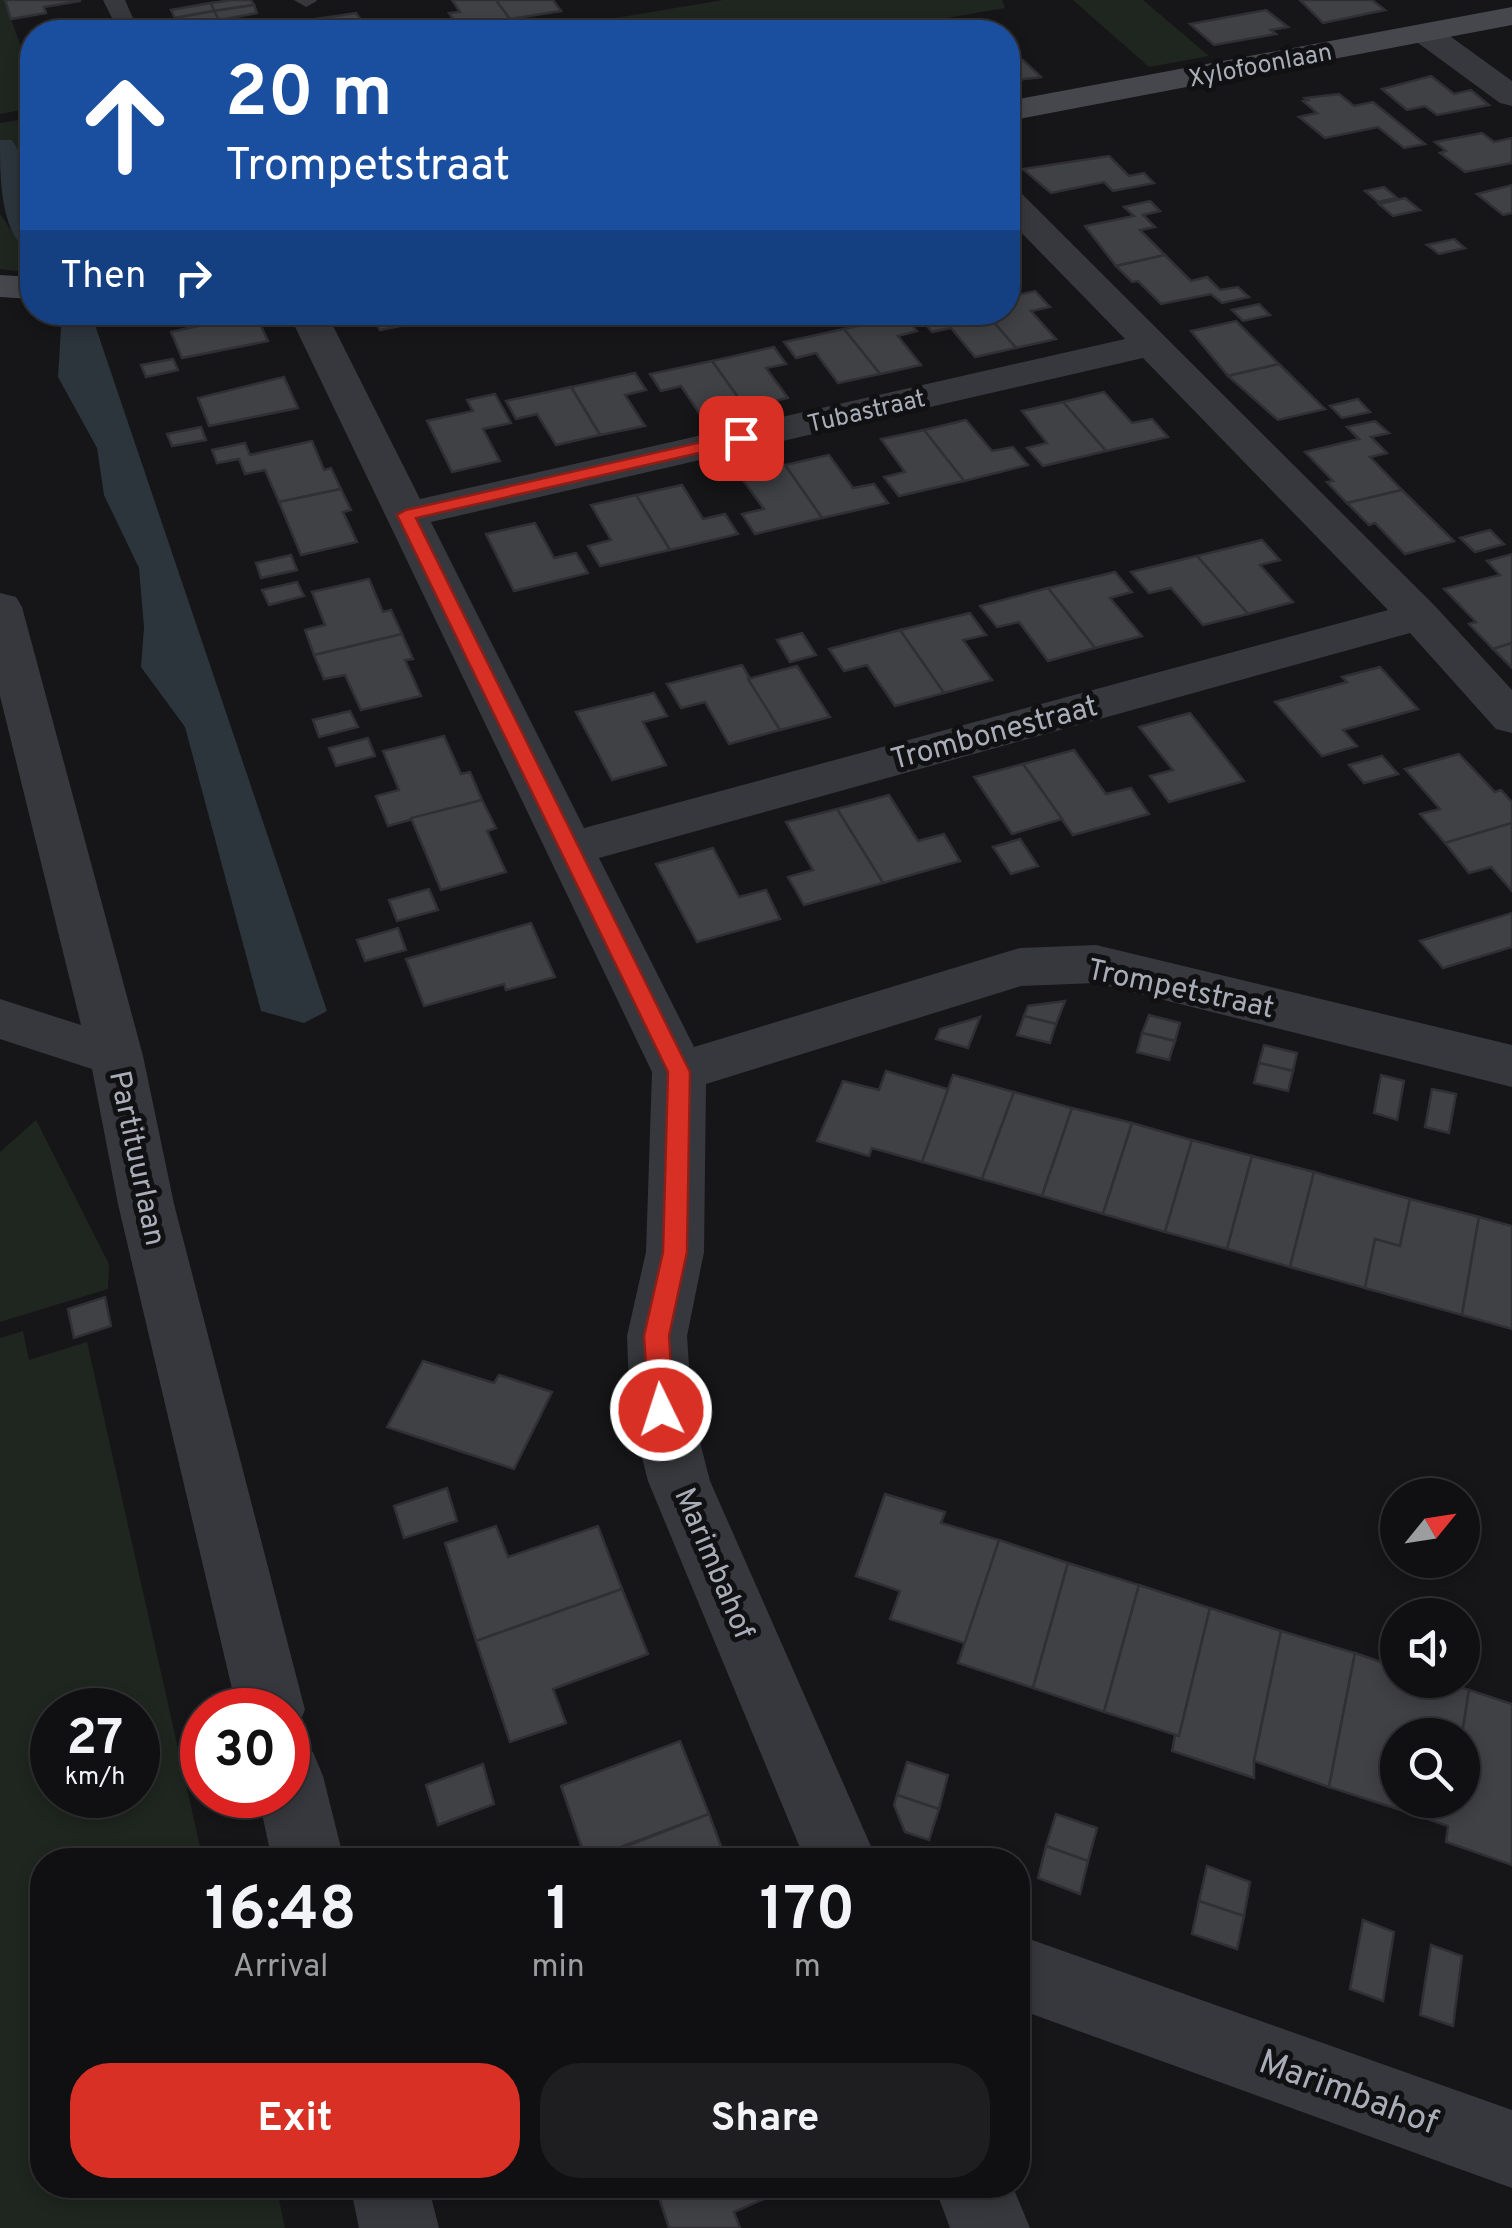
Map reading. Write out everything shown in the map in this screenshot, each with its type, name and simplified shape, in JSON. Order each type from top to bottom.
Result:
[{"type":"street","name":"Xylofoonlaan","points":[[1020,109],[1512,16]]},
{"type":"street","points":[[1425,33],[1512,96]]},
{"type":"street","points":[[1020,211],[1419,616],[1512,718]]},
{"type":"street","points":[[313,325],[679,1072]]},
{"type":"street","name":"Tubastraat","points":[[406,515],[1150,345]]},
{"type":"street","name":"Partituurlaan","points":[[0,607],[116,1056],[146,1204],[266,1688]]},
{"type":"street","name":"Trombonestraat","points":[[570,849],[1419,616]]},
{"type":"street","name":"Trompetstraat","points":[[679,1072],[1020,968],[1096,964],[1512,1066]]},
{"type":"street","points":[[0,1019],[116,1056]]},
{"type":"street","name":"Marimbahof","points":[[679,1072],[675,1252],[656,1336],[661,1410],[680,1481],[836,1848]]},
{"type":"street","points":[[298,1818],[305,1848]]},
{"type":"street","name":"Marimbahof","points":[[1030,1976],[1512,2149]]},
{"type":"street","points":[[392,2198],[399,2228]]},
{"type":"street","points":[[978,2198],[990,2228]]},
{"type":"shaded area","points":[[0,0],[4,0],[20,44],[20,110],[0,114]]},
{"type":"shaded area","points":[[723,0],[1002,0],[1005,8],[935,20],[604,20]]},
{"type":"shaded area","points":[[1073,0],[1143,0],[1209,56],[1149,67]]},
{"type":"shaded area","points":[[20,120],[20,152],[12,140],[0,140],[0,123]]},
{"type":"shaded area","points":[[0,140],[12,140],[20,153],[20,243],[8,220]]},
{"type":"shaded area","points":[[0,214],[20,243],[20,272],[0,269]]},
{"type":"shaded area","points":[[61,325],[95,325],[327,1011],[304,1023],[261,1011],[185,727],[141,667],[144,627],[139,568],[104,495],[97,448],[58,377]]},
{"type":"shaded area","points":[[36,1120],[109,1264],[108,1289],[0,1322],[0,1152]]},
{"type":"shaded area","points":[[23,1331],[29,1360],[87,1342],[180,1757],[180,1818],[194,1818],[200,1848],[30,1848],[30,2198],[279,2198],[285,2228],[0,2228],[0,1338]]},
{"type":"building","points":[[5,0],[80,1],[44,7],[46,13],[11,19]]},
{"type":"building","points":[[251,0],[254,5],[214,11],[211,3]]},
{"type":"building","points":[[452,0],[496,0],[510,19],[454,20],[449,13],[460,12]]},
{"type":"building","points":[[496,0],[553,0],[561,11],[510,19]]},
{"type":"building","points":[[1300,0],[1372,0],[1385,10],[1323,23]]},
{"type":"building","points":[[211,3],[214,11],[175,18],[171,10]]},
{"type":"building","points":[[254,5],[257,13],[219,20],[214,11]]},
{"type":"building","points":[[1266,10],[1288,27],[1271,30],[1276,34],[1214,45],[1190,24]]},
{"type":"building","points":[[214,11],[219,20],[176,20]]},
{"type":"building","points":[[356,13],[361,20],[317,20]]},
{"type":"building","points":[[1020,60],[1023,60],[1041,77],[1020,80]]},
{"type":"building","points":[[1431,76],[1454,94],[1471,90],[1489,105],[1437,115],[1425,106],[1407,110],[1382,89]]},
{"type":"building","points":[[1339,94],[1354,106],[1373,102],[1425,144],[1404,148],[1378,127],[1325,138],[1299,117],[1317,113],[1303,101],[1308,100],[1305,98]]},
{"type":"building","points":[[1482,133],[1494,142],[1512,138],[1512,163],[1465,172],[1440,153],[1446,151],[1435,142]]},
{"type":"building","points":[[1109,156],[1129,176],[1144,173],[1154,183],[1113,191],[1104,182],[1051,193],[1023,169]]},
{"type":"building","points":[[1512,185],[1512,213],[1503,215],[1477,194]]},
{"type":"building","points":[[1384,187],[1397,198],[1378,202],[1365,191]]},
{"type":"building","points":[[1405,198],[1420,210],[1393,216],[1379,204]]},
{"type":"building","points":[[1150,201],[1160,211],[1143,215],[1155,227],[1140,230],[1165,255],[1116,266],[1085,226],[1134,216],[1124,207]]},
{"type":"building","points":[[1454,239],[1465,248],[1439,254],[1427,245]]},
{"type":"building","points":[[1165,255],[1191,281],[1207,277],[1220,290],[1238,287],[1249,297],[1222,303],[1211,294],[1161,304],[1116,266]]},
{"type":"building","points":[[1035,291],[1050,307],[1031,311],[1056,339],[1016,348],[996,325],[1020,325],[1020,294]]},
{"type":"building","points":[[1259,304],[1270,315],[1243,321],[1232,310]]},
{"type":"building","points":[[1236,321],[1279,364],[1228,376],[1191,331]]},
{"type":"building","points":[[203,325],[268,325],[261,326],[268,341],[182,358],[171,332]]},
{"type":"building","points":[[377,325],[405,325],[380,330]]},
{"type":"building","points":[[912,325],[917,331],[898,336],[921,365],[880,374],[844,329]]},
{"type":"building","points":[[926,325],[996,325],[1016,348],[975,357],[951,328],[932,332]]},
{"type":"building","points":[[844,329],[880,374],[838,383],[816,353],[796,358],[784,342]]},
{"type":"building","points":[[774,347],[786,364],[766,368],[788,398],[745,407],[712,361]]},
{"type":"building","points":[[173,359],[178,370],[146,377],[141,365]]},
{"type":"building","points":[[712,361],[745,407],[702,417],[681,386],[661,391],[650,374]]},
{"type":"building","points":[[1279,364],[1325,409],[1278,420],[1228,376]]},
{"type":"building","points":[[635,373],[646,390],[625,395],[645,426],[600,435],[571,387]]},
{"type":"building","points":[[284,377],[298,408],[209,426],[198,398]]},
{"type":"building","points":[[571,387],[600,435],[556,445],[537,414],[516,419],[506,401]]},
{"type":"building","points":[[1104,392],[1132,423],[1152,419],[1168,437],[1106,451],[1063,402]]},
{"type":"building","points":[[495,394],[511,423],[483,429],[500,461],[452,472],[427,421],[473,411],[467,400]]},
{"type":"building","points":[[1358,399],[1370,412],[1342,418],[1330,406]]},
{"type":"building","points":[[1063,402],[1106,451],[1043,466],[1027,448],[1047,443],[1022,411]]},
{"type":"building","points":[[966,420],[992,451],[1013,447],[1028,465],[964,481],[924,430]]},
{"type":"building","points":[[1375,421],[1389,433],[1371,437],[1387,453],[1370,457],[1402,490],[1347,503],[1327,482],[1333,481],[1305,452],[1359,439],[1347,427]]},
{"type":"building","points":[[201,427],[206,440],[172,446],[167,434]]},
{"type":"building","points":[[924,430],[964,481],[899,496],[884,477],[905,472],[881,439]]},
{"type":"building","points":[[312,441],[324,470],[331,468],[341,489],[279,502],[265,470],[245,474],[239,459],[217,463],[212,450],[245,443],[250,455]]},
{"type":"building","points":[[829,455],[853,488],[874,484],[888,503],[822,518],[785,465]]},
{"type":"building","points":[[785,465],[822,518],[755,534],[742,514],[764,509],[740,476]]},
{"type":"building","points":[[682,485],[703,519],[725,514],[738,534],[670,550],[636,495]]},
{"type":"building","points":[[341,489],[351,510],[343,512],[357,542],[301,555],[279,502]]},
{"type":"building","points":[[1402,490],[1454,541],[1405,554],[1375,523],[1369,525],[1347,503]]},
{"type":"building","points":[[636,495],[670,550],[600,566],[588,546],[611,540],[591,505]]},
{"type":"building","points":[[535,523],[554,558],[576,553],[588,573],[514,591],[486,534]]},
{"type":"building","points":[[1490,530],[1504,544],[1475,552],[1460,538]]},
{"type":"building","points":[[1262,540],[1280,560],[1260,565],[1293,602],[1248,614],[1197,556]]},
{"type":"building","points":[[1512,554],[1512,643],[1493,649],[1469,624],[1476,622],[1444,589],[1500,575],[1487,561]]},
{"type":"building","points":[[291,555],[297,570],[261,578],[256,563]]},
{"type":"building","points":[[1197,556],[1248,614],[1203,625],[1171,588],[1149,593],[1131,572]]},
{"type":"building","points":[[1115,572],[1132,592],[1110,598],[1142,636],[1095,648],[1048,588]]},
{"type":"building","points":[[369,579],[383,612],[391,610],[402,634],[314,655],[305,630],[325,625],[312,592]]},
{"type":"building","points":[[297,582],[304,596],[269,605],[262,590]]},
{"type":"building","points":[[1048,588],[1095,648],[1048,661],[1019,622],[997,627],[980,606]]},
{"type":"building","points":[[970,613],[986,635],[963,640],[992,680],[944,693],[900,630]]},
{"type":"building","points":[[900,630],[944,693],[895,706],[867,665],[844,671],[829,649]]},
{"type":"building","points":[[802,633],[816,655],[790,662],[777,640]]},
{"type":"building","points":[[402,634],[413,659],[405,660],[421,696],[361,710],[345,675],[324,679],[314,655]]},
{"type":"building","points":[[1512,643],[1512,668],[1493,649]]},
{"type":"building","points":[[742,665],[780,730],[729,744],[705,702],[681,708],[667,684]]},
{"type":"building","points":[[797,666],[830,717],[780,730],[748,679]]},
{"type":"building","points":[[1380,667],[1418,709],[1343,730],[1357,746],[1322,756],[1275,702],[1347,682],[1342,677]]},
{"type":"building","points":[[654,693],[667,716],[643,722],[666,765],[612,780],[576,712]]},
{"type":"building","points":[[350,711],[358,727],[319,737],[313,720]]},
{"type":"building","points":[[1190,713],[1244,781],[1169,802],[1150,776],[1173,770],[1139,727]]},
{"type":"building","points":[[444,736],[461,774],[470,772],[482,800],[388,826],[376,796],[399,790],[383,751]]},
{"type":"building","points":[[368,738],[375,756],[336,766],[329,748]]},
{"type":"building","points":[[1074,750],[1106,794],[1131,788],[1149,814],[1073,835],[1023,764]]},
{"type":"building","points":[[1459,754],[1495,792],[1501,790],[1512,802],[1512,823],[1445,843],[1420,814],[1440,809],[1405,769]]},
{"type":"building","points":[[1382,756],[1398,774],[1364,783],[1349,765]]},
{"type":"building","points":[[1023,764],[1062,819],[1012,834],[974,777]]},
{"type":"building","points":[[889,795],[918,841],[944,834],[960,861],[883,883],[837,809]]},
{"type":"building","points":[[482,800],[496,828],[487,831],[506,872],[441,890],[411,818]]},
{"type":"building","points":[[837,809],[883,883],[804,905],[788,877],[813,870],[786,822]]},
{"type":"building","points":[[1512,823],[1512,891],[1491,867],[1469,873],[1445,843]]},
{"type":"building","points":[[1020,839],[1038,866],[1011,874],[993,847]]},
{"type":"building","points":[[713,848],[739,897],[766,890],[780,919],[697,942],[656,864]]},
{"type":"building","points":[[429,889],[438,910],[397,921],[389,900]]},
{"type":"building","points":[[1512,913],[1512,947],[1443,968],[1420,941]]},
{"type":"building","points":[[531,923],[555,977],[506,990],[504,984],[424,1006],[406,959]]},
{"type":"building","points":[[398,928],[406,950],[365,961],[357,940]]},
{"type":"building","points":[[1065,1001],[1056,1024],[1024,1016],[1028,1006]]},
{"type":"building","points":[[1149,1015],[1180,1023],[1175,1041],[1142,1033]]},
{"type":"building","points":[[1024,1016],[1056,1024],[1050,1043],[1017,1035]]},
{"type":"building","points":[[980,1017],[968,1048],[936,1039],[940,1029]]},
{"type":"building","points":[[1142,1033],[1175,1041],[1169,1060],[1137,1052]]},
{"type":"building","points":[[1264,1045],[1297,1053],[1293,1071],[1259,1063]]},
{"type":"building","points":[[1259,1063],[1293,1071],[1288,1091],[1254,1083]]},
{"type":"building","points":[[886,1071],[951,1090],[922,1162],[872,1148],[869,1156],[817,1141],[843,1081],[879,1090]]},
{"type":"building","points":[[953,1075],[1014,1092],[982,1179],[922,1162]]},
{"type":"building","points":[[1381,1075],[1404,1081],[1397,1120],[1374,1113]]},
{"type":"building","points":[[1432,1089],[1456,1094],[1449,1133],[1425,1127]]},
{"type":"building","points":[[1014,1092],[1072,1108],[1042,1196],[982,1179]]},
{"type":"building","points":[[1072,1108],[1132,1123],[1103,1214],[1042,1196]]},
{"type":"building","points":[[1132,1123],[1192,1140],[1165,1232],[1103,1214]]},
{"type":"building","points":[[1192,1140],[1252,1156],[1227,1249],[1165,1232]]},
{"type":"building","points":[[1252,1156],[1314,1172],[1290,1267],[1227,1249]]},
{"type":"building","points":[[1314,1172],[1410,1199],[1400,1246],[1375,1239],[1365,1288],[1290,1267]]},
{"type":"building","points":[[1410,1199],[1479,1217],[1462,1315],[1365,1288],[1375,1239],[1400,1246]]},
{"type":"building","points":[[1479,1217],[1512,1226],[1512,1329],[1462,1315]]},
{"type":"building","points":[[105,1297],[111,1326],[74,1338],[68,1309]]},
{"type":"building","points":[[423,1361],[494,1383],[499,1375],[552,1392],[514,1469],[387,1427]]},
{"type":"building","points":[[447,1488],[457,1521],[404,1538],[394,1506]]},
{"type":"building","points":[[885,1494],[945,1512],[941,1523],[999,1540],[967,1644],[890,1619],[900,1591],[856,1576]]},
{"type":"building","points":[[496,1526],[508,1557],[598,1526],[622,1589],[476,1641],[445,1543]]},
{"type":"building","points":[[999,1540],[1068,1563],[1033,1688],[958,1663]]},
{"type":"building","points":[[1068,1563],[1139,1585],[1104,1712],[1033,1688]]},
{"type":"building","points":[[1139,1585],[1210,1608],[1179,1736],[1104,1712]]},
{"type":"building","points":[[622,1589],[648,1654],[553,1689],[566,1723],[510,1742],[476,1641]]},
{"type":"building","points":[[1210,1608],[1281,1631],[1254,1761],[1254,1778],[1172,1751]]},
{"type":"building","points":[[1281,1631],[1355,1653],[1329,1787],[1254,1761]]},
{"type":"building","points":[[1355,1653],[1380,1662],[1380,1698],[1468,1698],[1465,1718],[1380,1718],[1380,1803],[1329,1787]]},
{"type":"building","points":[[1480,1694],[1512,1704],[1512,1865],[1446,1842],[1448,1826],[1425,1818],[1480,1818],[1480,1718],[1465,1718],[1468,1698],[1480,1698]]},
{"type":"building","points":[[680,1741],[709,1814],[618,1848],[582,1848],[561,1786]]},
{"type":"building","points":[[907,1762],[948,1775],[939,1809],[897,1795]]},
{"type":"building","points":[[483,1764],[494,1804],[438,1825],[426,1785]]},
{"type":"building","points":[[897,1795],[939,1809],[929,1840],[905,1832],[894,1805]]},
{"type":"building","points":[[709,1814],[722,1848],[622,1848]]},
{"type":"building","points":[[1056,1814],[1097,1828],[1088,1861],[1046,1846]]},
{"type":"building","points":[[1046,1846],[1088,1861],[1080,1894],[1038,1878]]},
{"type":"building","points":[[1207,1866],[1250,1882],[1244,1916],[1199,1901]]},
{"type":"building","points":[[1199,1901],[1244,1916],[1237,1949],[1192,1934]]},
{"type":"building","points":[[1363,1920],[1394,1932],[1383,2001],[1350,1989]]},
{"type":"building","points":[[1431,1945],[1462,1956],[1453,2026],[1420,2015]]},
{"type":"building","points":[[659,2198],[766,2198],[734,2212],[740,2228],[669,2228]]},
{"type":"route","points":[[661,1410],[656,1336],[675,1252],[679,1072],[406,515],[741,438]]}]
